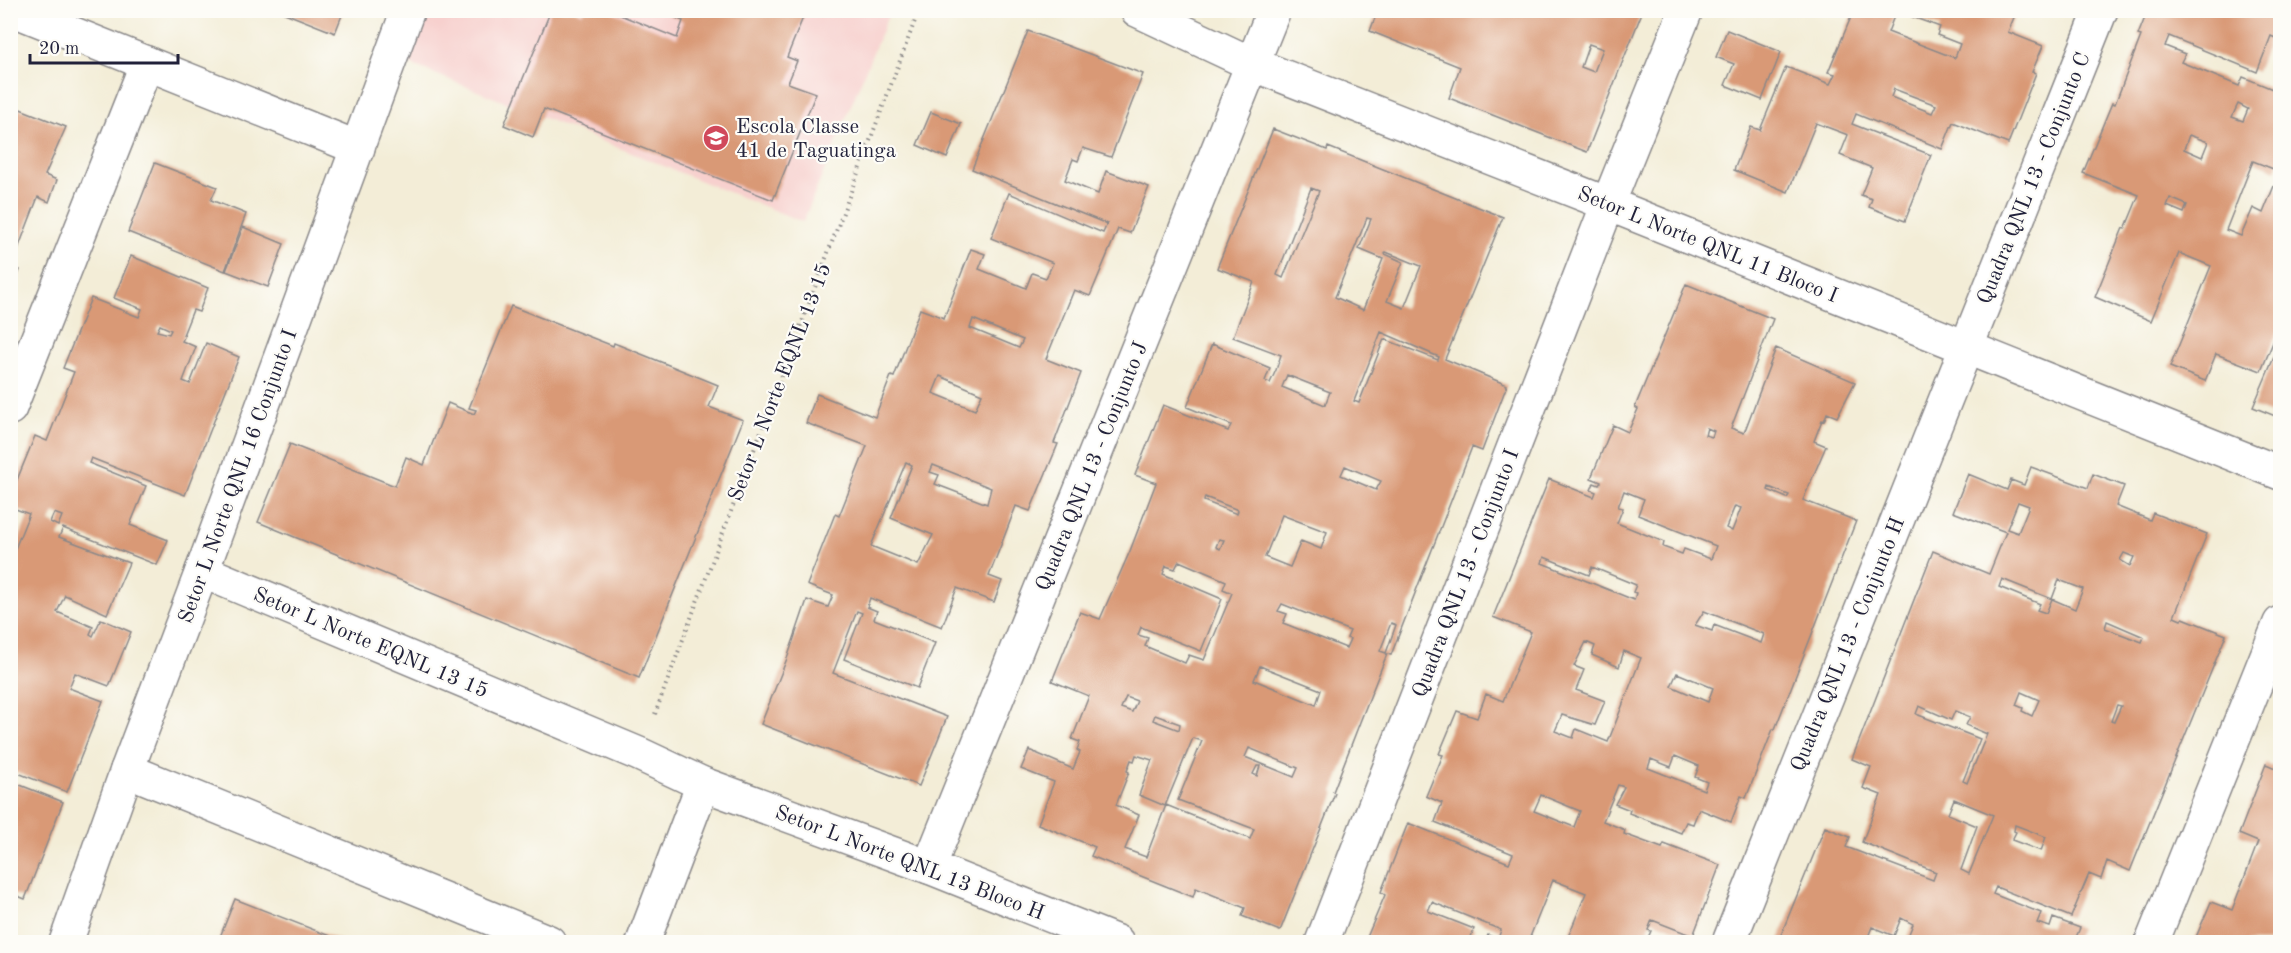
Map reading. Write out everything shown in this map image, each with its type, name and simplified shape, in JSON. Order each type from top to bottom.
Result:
[{"type":"street","points":[[14,10],[358,148]]},
{"type":"street","name":"Setor L Norte QNL 16 Conjunto I","points":[[66,942],[127,770],[408,10]]},
{"type":"street","name":"Setor L Norte QNL 11 Bloco I","points":[[1137,10],[1252,64],[1966,346],[2280,473]]},
{"type":"street","name":"Quadra QNL 13 - Conjunto J","points":[[929,867],[1274,10]]},
{"type":"street","name":"Quadra QNL 13 - Conjunto I","points":[[1322,942],[1608,204],[1686,10]]},
{"type":"street","name":"Quadra QNL 13 - Conjunto C","points":[[1966,346],[2101,10]]},
{"type":"street","points":[[10,408],[147,63]]},
{"type":"street","name":"Quadra QNL 13 - Conjunto H","points":[[1729,942],[1966,346]]},
{"type":"street","name":"Setor L Norte EQNL 13 15","points":[[202,571],[639,754],[703,784]]},
{"type":"street","points":[[2152,942],[2280,623]]},
{"type":"street","points":[[127,770],[549,942]]},
{"type":"street","points":[[643,942],[703,784]]},
{"type":"street","name":"Setor L Norte QNL 13 Bloco H","points":[[703,784],[929,867],[1117,942]]},
{"type":"path","name":"Setor L Norte EQNL 13 15","points":[[639,754],[919,10]]},
{"type":"shaded area","name":"Escola Classe 41 de Taguatinga","points":[[405,11],[890,11],[803,222],[388,55]]},
{"type":"building","points":[[277,10],[344,10],[335,33]]},
{"type":"building","name":"Escola Classe 41 de Taguatinga","points":[[551,10],[574,10],[582,14],[584,10],[608,10],[677,38],[683,21],[658,10],[806,10],[787,57],[797,61],[788,83],[816,93],[773,200],[544,109],[533,137],[504,125]]},
{"type":"building","points":[[1378,10],[1544,12],[1643,10],[1587,152],[1449,98],[1460,67],[1370,31]],"holes":[[[1589,44],[1603,49],[1594,72],[1581,67]]]},
{"type":"building","points":[[1854,10],[2017,10],[2008,32],[2043,46],[2032,72],[2036,73],[2008,144],[1953,122],[1942,149],[1856,114],[1852,124],[1931,155],[1905,221],[1869,207],[1872,199],[1861,195],[1872,168],[1840,155],[1848,135],[1816,123],[1788,192],[1734,170],[1751,127],[1760,130],[1786,67],[1830,84],[1835,74],[1828,72]],"holes":[[[1896,11],[1940,27],[1937,35],[1960,44],[1955,58],[1888,32]],[[1894,89],[1936,105],[1932,113],[1891,97]]]},
{"type":"building","points":[[2148,10],[2280,10],[2280,40],[2271,36],[2257,72],[2169,36],[2165,46],[2185,54],[2181,62],[2239,86],[2243,77],[2280,92],[2280,159],[2276,170],[2253,161],[2226,230],[2241,236],[2253,208],[2263,213],[2274,186],[2280,189],[2280,335],[2277,333],[2261,371],[2216,354],[2205,381],[2170,367],[2211,266],[2179,253],[2151,321],[2095,297],[2139,195],[2083,173],[2112,103],[2115,104],[2141,36],[2138,35]],"holes":[[[2238,104],[2248,109],[2243,121],[2232,117]],[[2189,135],[2208,142],[2202,157],[2184,149]],[[2170,198],[2187,205],[2184,213],[2167,206]]]},
{"type":"building","points":[[1727,30],[1781,52],[1762,100],[1725,85],[1734,64],[1716,57]]},
{"type":"building","points":[[1028,31],[1143,74],[1111,157],[1083,148],[1078,161],[1073,159],[1065,180],[1098,194],[1106,171],[1149,187],[1130,233],[1118,229],[1090,296],[1074,290],[1046,359],[1081,373],[1054,443],[1058,444],[1030,511],[1016,506],[989,576],[1002,581],[994,602],[957,588],[942,627],[870,598],[867,607],[877,611],[874,619],[935,643],[917,688],[844,659],[862,613],[857,611],[833,673],[947,717],[919,786],[761,724],[807,600],[828,607],[833,595],[807,585],[835,514],[839,516],[867,446],[806,423],[817,394],[875,417],[891,376],[894,377],[920,309],[944,318],[971,249],[985,254],[979,269],[1026,288],[1032,273],[1046,278],[1053,263],[991,238],[1009,193],[1103,233],[1107,224],[972,169]],"holes":[[[973,319],[1023,340],[1019,348],[970,328]],[[940,376],[982,394],[975,410],[933,393]],[[906,462],[912,465],[891,518],[933,535],[918,565],[871,546]],[[933,465],[991,488],[987,504],[935,484],[939,475],[930,472]]]},
{"type":"building","points":[[10,105],[66,127],[45,175],[57,180],[49,202],[38,197],[11,267]]},
{"type":"building","points":[[931,112],[961,124],[947,158],[917,145]]},
{"type":"building","points":[[1273,129],[1327,150],[1328,147],[1503,217],[1445,359],[1507,385],[1482,451],[1472,447],[1391,655],[1387,654],[1360,722],[1333,792],[1335,793],[1280,931],[1242,916],[1245,908],[1196,888],[1193,897],[1091,856],[1095,847],[1038,824],[1054,782],[1021,769],[1029,750],[1073,769],[1080,752],[1077,750],[1080,742],[1072,739],[1089,696],[1052,681],[1080,612],[1100,619],[1130,551],[1156,483],[1135,475],[1163,405],[1228,431],[1231,425],[1187,407],[1212,344],[1270,368],[1265,381],[1270,383],[1276,370],[1281,355],[1233,337],[1254,282],[1217,268]],"holes":[[[1311,188],[1319,191],[1283,278],[1277,275]],[[1367,218],[1371,219],[1359,249],[1383,259],[1363,310],[1335,297]],[[1386,252],[1421,266],[1404,308],[1387,301],[1403,262],[1385,254]],[[1381,332],[1439,357],[1438,360],[1384,339],[1359,403],[1354,401]],[[1287,375],[1330,392],[1325,405],[1282,387]],[[1345,466],[1381,481],[1376,490],[1341,475]],[[1205,497],[1238,510],[1237,514],[1204,501]],[[1282,515],[1327,532],[1321,549],[1301,541],[1290,567],[1265,557]],[[1219,539],[1224,540],[1220,549],[1216,547]],[[1179,561],[1226,581],[1223,589],[1232,593],[1204,660],[1189,655],[1185,663],[1145,646],[1148,638],[1138,635],[1141,627],[1201,651],[1222,599],[1163,574],[1166,566],[1175,569]],[[1282,604],[1350,631],[1347,638],[1350,639],[1346,648],[1283,623],[1287,614],[1278,611]],[[1391,623],[1396,625],[1386,653],[1380,651]],[[1260,666],[1321,690],[1316,705],[1254,680]],[[1126,697],[1137,701],[1132,712],[1121,708]],[[1155,715],[1180,724],[1179,730],[1153,720]],[[1193,738],[1202,741],[1178,800],[1254,829],[1250,839],[1166,805],[1146,857],[1125,849],[1139,815],[1116,805],[1129,772],[1127,771],[1131,760],[1134,761],[1136,755],[1152,760],[1139,795],[1165,806]],[[1249,748],[1298,768],[1294,777],[1245,757]],[[1257,766],[1260,766],[1257,776],[1253,774]]]},
{"type":"building","points":[[155,163],[217,187],[211,200],[246,214],[225,271],[128,232]]},
{"type":"building","points":[[243,227],[284,244],[268,287],[226,271]]},
{"type":"building","points":[[131,256],[208,288],[199,312],[193,310],[183,335],[185,335],[182,341],[196,347],[183,381],[190,384],[206,343],[239,357],[185,495],[91,458],[89,463],[146,486],[130,525],[168,540],[157,565],[63,528],[59,537],[129,563],[107,614],[65,595],[57,612],[93,627],[90,634],[93,636],[101,619],[131,632],[109,686],[75,673],[69,688],[103,701],[67,792],[10,770],[10,561],[29,514],[10,507],[10,497],[35,436],[47,441],[74,372],[63,368],[91,298],[139,317],[142,309],[114,298]],"holes":[[[160,325],[171,330],[169,334],[157,331]],[[54,513],[62,516],[58,526],[50,522]]]},
{"type":"building","points":[[10,267],[20,270],[11,293],[10,293]]},
{"type":"building","points":[[1686,284],[1773,319],[1731,428],[1744,433],[1776,348],[1855,382],[1837,417],[1827,413],[1824,421],[1822,420],[1814,441],[1826,446],[1803,500],[1856,521],[1746,798],[1741,796],[1731,822],[1699,809],[1693,824],[1686,822],[1681,833],[1629,813],[1630,810],[1615,804],[1624,787],[1618,785],[1603,821],[1625,830],[1624,834],[1662,848],[1664,844],[1720,865],[1693,936],[1652,920],[1648,930],[1651,931],[1646,942],[1566,942],[1586,893],[1553,880],[1528,942],[1485,942],[1488,935],[1498,939],[1501,930],[1432,902],[1428,911],[1474,929],[1469,942],[1365,942],[1385,895],[1381,892],[1408,823],[1509,863],[1513,854],[1435,822],[1442,803],[1426,796],[1443,755],[1439,754],[1457,711],[1477,718],[1486,694],[1503,701],[1531,632],[1493,617],[1549,479],[1594,497],[1596,492],[1591,490],[1594,483],[1599,485],[1601,482],[1591,478],[1613,425],[1628,432],[1638,409],[1635,407]],"holes":[[[1707,428],[1714,431],[1712,437],[1705,435]],[[1769,487],[1789,495],[1787,498],[1768,490]],[[1624,491],[1644,499],[1638,515],[1716,546],[1711,559],[1684,549],[1682,554],[1663,547],[1664,542],[1617,523],[1623,508],[1618,507]],[[1735,506],[1741,508],[1732,531],[1726,528]],[[1544,557],[1589,575],[1592,567],[1636,585],[1633,592],[1636,593],[1634,600],[1542,563]],[[1704,611],[1764,634],[1761,643],[1714,625],[1712,631],[1695,625]],[[1586,642],[1595,646],[1592,655],[1619,667],[1624,651],[1641,658],[1608,742],[1576,729],[1573,738],[1555,731],[1562,715],[1595,725],[1605,701],[1576,690],[1584,670],[1574,666]],[[1677,673],[1713,688],[1708,702],[1671,686]],[[1675,756],[1699,766],[1695,777],[1707,782],[1704,790],[1648,768],[1651,759],[1671,767]],[[1541,795],[1580,811],[1574,827],[1534,811]]]},
{"type":"building","points":[[511,306],[613,346],[614,343],[718,385],[709,407],[743,420],[639,678],[258,522],[290,444],[395,486],[406,457],[424,465],[448,403],[474,414],[476,410],[469,408]]},
{"type":"building","points":[[2280,343],[2280,418],[2253,407]]},
{"type":"building","points":[[2031,467],[2088,488],[2093,474],[2124,486],[2116,506],[2150,520],[2153,513],[2207,534],[2174,617],[2181,620],[2183,618],[2226,635],[2130,871],[2107,861],[2101,879],[2089,874],[2071,917],[1996,887],[1993,894],[2041,913],[2037,923],[2050,927],[2053,918],[2080,928],[2074,942],[1893,942],[1895,937],[1906,941],[1913,924],[1901,918],[1894,936],[1872,927],[1866,942],[1778,942],[1825,827],[1850,837],[1846,847],[1933,880],[1936,872],[1862,842],[1881,795],[1863,788],[1871,767],[1852,759],[1933,551],[1989,574],[2006,532],[1953,512],[1968,474],[2007,490],[2011,480],[2024,485]],"holes":[[[2018,502],[2029,506],[2018,533],[2007,529]],[[2124,553],[2134,557],[2130,566],[2120,560]],[[2002,579],[2052,599],[2046,613],[2037,610],[2040,604],[1999,587]],[[2059,580],[2083,589],[2075,609],[2052,599]],[[2107,621],[2144,637],[2142,642],[2105,628]],[[2021,692],[2039,700],[2032,716],[2022,711],[2023,708],[2016,705]],[[2117,705],[2121,706],[2114,722],[2111,721]],[[1919,706],[1951,720],[1955,711],[1970,717],[1966,725],[1987,734],[1967,783],[1963,781],[1980,739],[1916,714]],[[1954,799],[1993,815],[1969,874],[1961,870],[1977,826],[1948,814]],[[2015,825],[2046,837],[2041,851],[2012,840],[2016,832],[2014,831]]]},
{"type":"building","points":[[2266,764],[2280,770],[2280,930],[2277,928],[2273,937],[2280,942],[2194,942],[2211,902],[2232,910],[2258,842],[2239,834]]},
{"type":"building","points":[[10,781],[63,802],[25,899],[10,893]]},
{"type":"building","points":[[235,899],[345,942],[218,942]]},
{"type":"place","name":"Escola Classe 41 de Taguatinga","points":[[716,138]]}]
